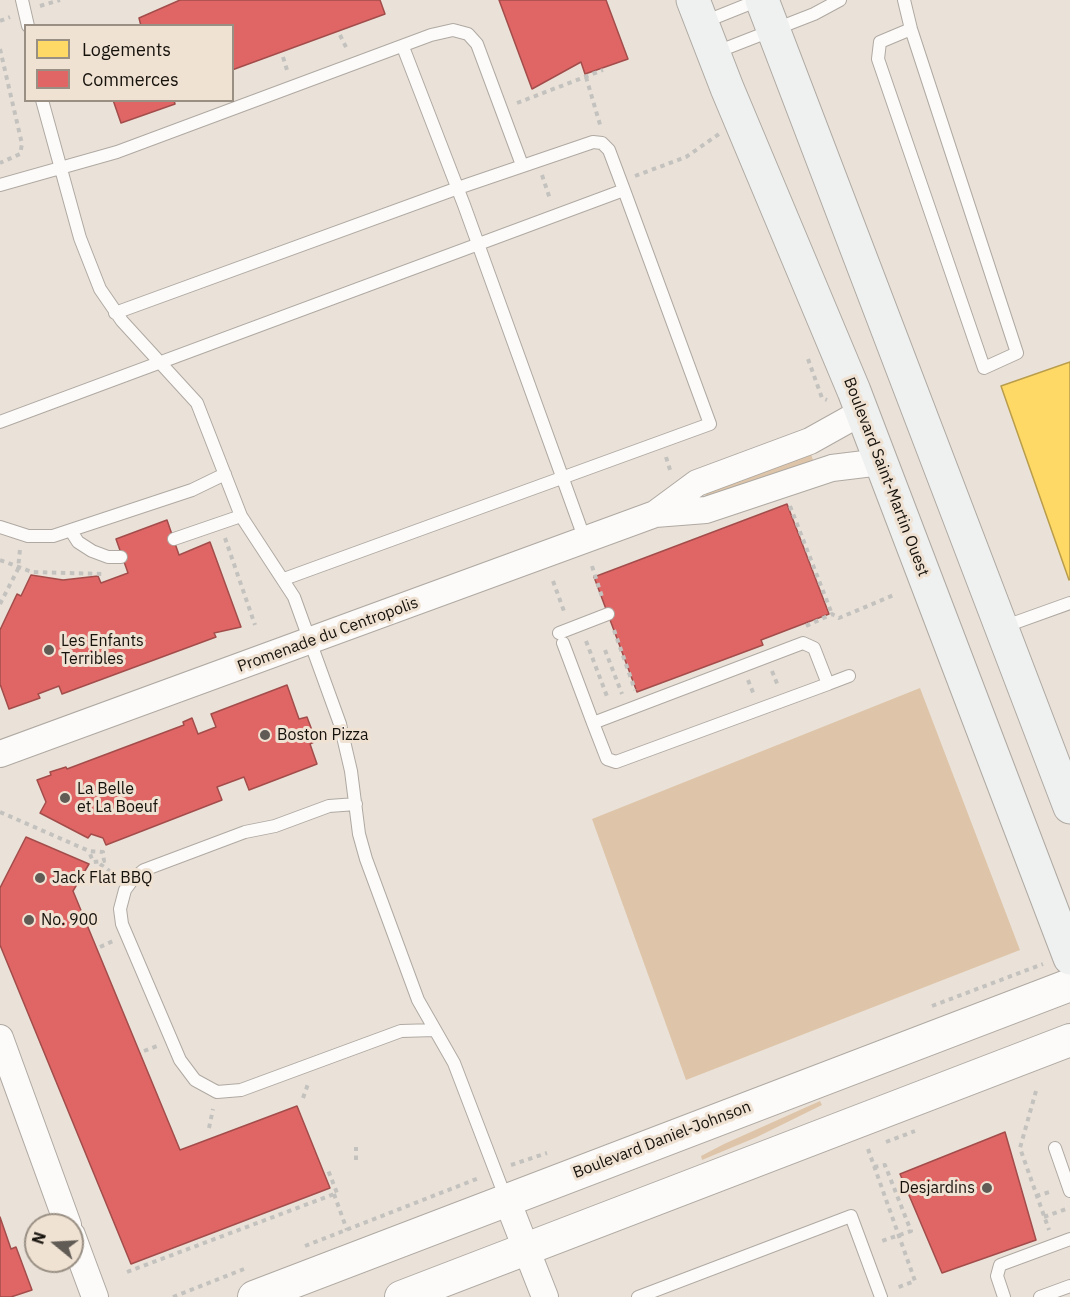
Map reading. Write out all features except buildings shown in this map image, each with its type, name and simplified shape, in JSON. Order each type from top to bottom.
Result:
[{"type":"main road","points":[[764,10],[1001,627],[1068,795]]},
{"type":"main road","name":"Boulevard Saint-Martin Ouest","points":[[698,12],[862,412],[1070,958]]},
{"type":"street","name":"Promenade du Centropolis","points":[[655,514],[697,483],[821,436],[862,412]]},
{"type":"street","name":"Promenade du Centropolis","points":[[0,754],[655,514],[706,510],[832,468],[881,462]]},
{"type":"street","name":"Boulevard Daniel-Johnson","points":[[254,1297],[1070,986]]},
{"type":"street","points":[[0,1038],[64,1213]]},
{"type":"street","points":[[401,1297],[1070,1040]]},
{"type":"street","points":[[507,1200],[545,1297]]},
{"type":"street","points":[[84,1267],[95,1297]]},
{"type":"lane","points":[[22,0],[28,24]]},
{"type":"lane","points":[[698,12],[764,10],[814,14],[840,0]]},
{"type":"lane","points":[[904,0],[911,29],[1017,353],[984,368],[878,59],[880,42],[911,29]]},
{"type":"lane","points":[[714,53],[764,10]]},
{"type":"lane","points":[[0,185],[117,152],[431,35],[453,30],[468,34],[473,39],[522,165]]},
{"type":"lane","points":[[403,47],[448,169],[458,188],[585,540]]},
{"type":"lane","points":[[42,102],[58,168],[91,270],[115,313],[196,403],[241,516],[284,579],[312,640],[340,726],[366,860],[418,1000],[454,1063],[507,1200]]},
{"type":"lane","points":[[115,313],[522,165],[593,142],[602,143],[609,150],[710,424],[284,579]]},
{"type":"lane","points":[[0,422],[624,190]]},
{"type":"lane","points":[[0,527],[16,534],[41,537],[71,531],[192,490],[225,474]]},
{"type":"lane","points":[[174,539],[241,516]]},
{"type":"lane","points":[[71,531],[78,542],[92,551],[108,557],[121,557]]},
{"type":"lane","points":[[1001,627],[1070,603]]},
{"type":"lane","points":[[608,614],[561,638],[607,759],[615,762],[849,676]]},
{"type":"lane","points":[[593,723],[802,643],[814,648],[828,684]]},
{"type":"lane","points":[[356,804],[329,807],[275,826],[245,832],[144,870],[125,890],[120,909],[122,924],[180,1060],[195,1080],[217,1092],[241,1090],[401,1031],[435,1030]]},
{"type":"lane","points":[[1055,1148],[1070,1191]]},
{"type":"lane","points":[[638,1297],[851,1216],[881,1297]]},
{"type":"lane","points":[[1004,1297],[997,1276],[1000,1265],[1070,1239]]},
{"type":"lane","points":[[1040,1297],[1070,1286]]},
{"type":"path","points":[[50,2],[60,0]]},
{"type":"path","points":[[340,34],[347,49]]},
{"type":"path","points":[[0,50],[22,144],[20,154],[0,163]]},
{"type":"path","points":[[283,57],[288,72]]},
{"type":"path","points":[[516,103],[603,70]]},
{"type":"path","points":[[586,77],[601,126]]},
{"type":"path","points":[[632,177],[686,157],[710,138],[721,133]]},
{"type":"path","points":[[785,495],[832,614],[839,618],[896,594]]},
{"type":"path","points":[[223,534],[255,625]]},
{"type":"path","points":[[0,604],[18,569],[20,551]]},
{"type":"path","points":[[0,560],[18,569],[60,574],[111,574]]},
{"type":"path","points":[[592,566],[603,600]]},
{"type":"path","points":[[553,581],[566,615]]},
{"type":"path","points":[[795,630],[832,614]]},
{"type":"path","points":[[586,641],[608,699],[636,689],[613,628]]},
{"type":"path","points":[[605,650],[622,694]]},
{"type":"path","points":[[0,812],[89,852],[103,852],[105,858],[100,864]]},
{"type":"path","points":[[89,852],[91,860],[109,870]]},
{"type":"path","points":[[100,946],[114,941]]},
{"type":"path","points":[[144,1051],[158,1046]]},
{"type":"path","points":[[303,1098],[308,1085]]},
{"type":"path","points":[[1036,1091],[1020,1148],[1054,1245]]},
{"type":"path","points":[[209,1128],[212,1113]]},
{"type":"path","points":[[356,1147],[356,1160]]},
{"type":"path","points":[[868,1149],[915,1281],[896,1287],[899,1297]]},
{"type":"path","points":[[874,1167],[885,1165],[911,1231],[879,1242]]},
{"type":"path","points":[[127,1272],[334,1194],[337,1192],[328,1170]]},
{"type":"path","points":[[1036,1196],[1056,1190]]},
{"type":"path","points":[[334,1194],[347,1230]]},
{"type":"path","points":[[1044,1217],[1070,1208]]},
{"type":"shaded area","points":[[810,451],[814,463],[704,497],[707,493],[748,474]]},
{"type":"shaded area","points":[[920,688],[1020,950],[686,1080],[592,819]]},
{"type":"shaded area","points":[[820,1101],[822,1105],[757,1137],[702,1160],[701,1156],[724,1144]]},
{"type":"place","name":"Les Enfants Terribles","points":[[49,650]]},
{"type":"place","name":"Boston Pizza","points":[[265,735]]},
{"type":"place","name":"La Belle et La Boeuf","points":[[65,798]]},
{"type":"place","name":"Jack Flat BBQ","points":[[40,878]]},
{"type":"place","name":"No. 900","points":[[29,920]]},
{"type":"place","name":"Desjardins","points":[[987,1188]]}]
